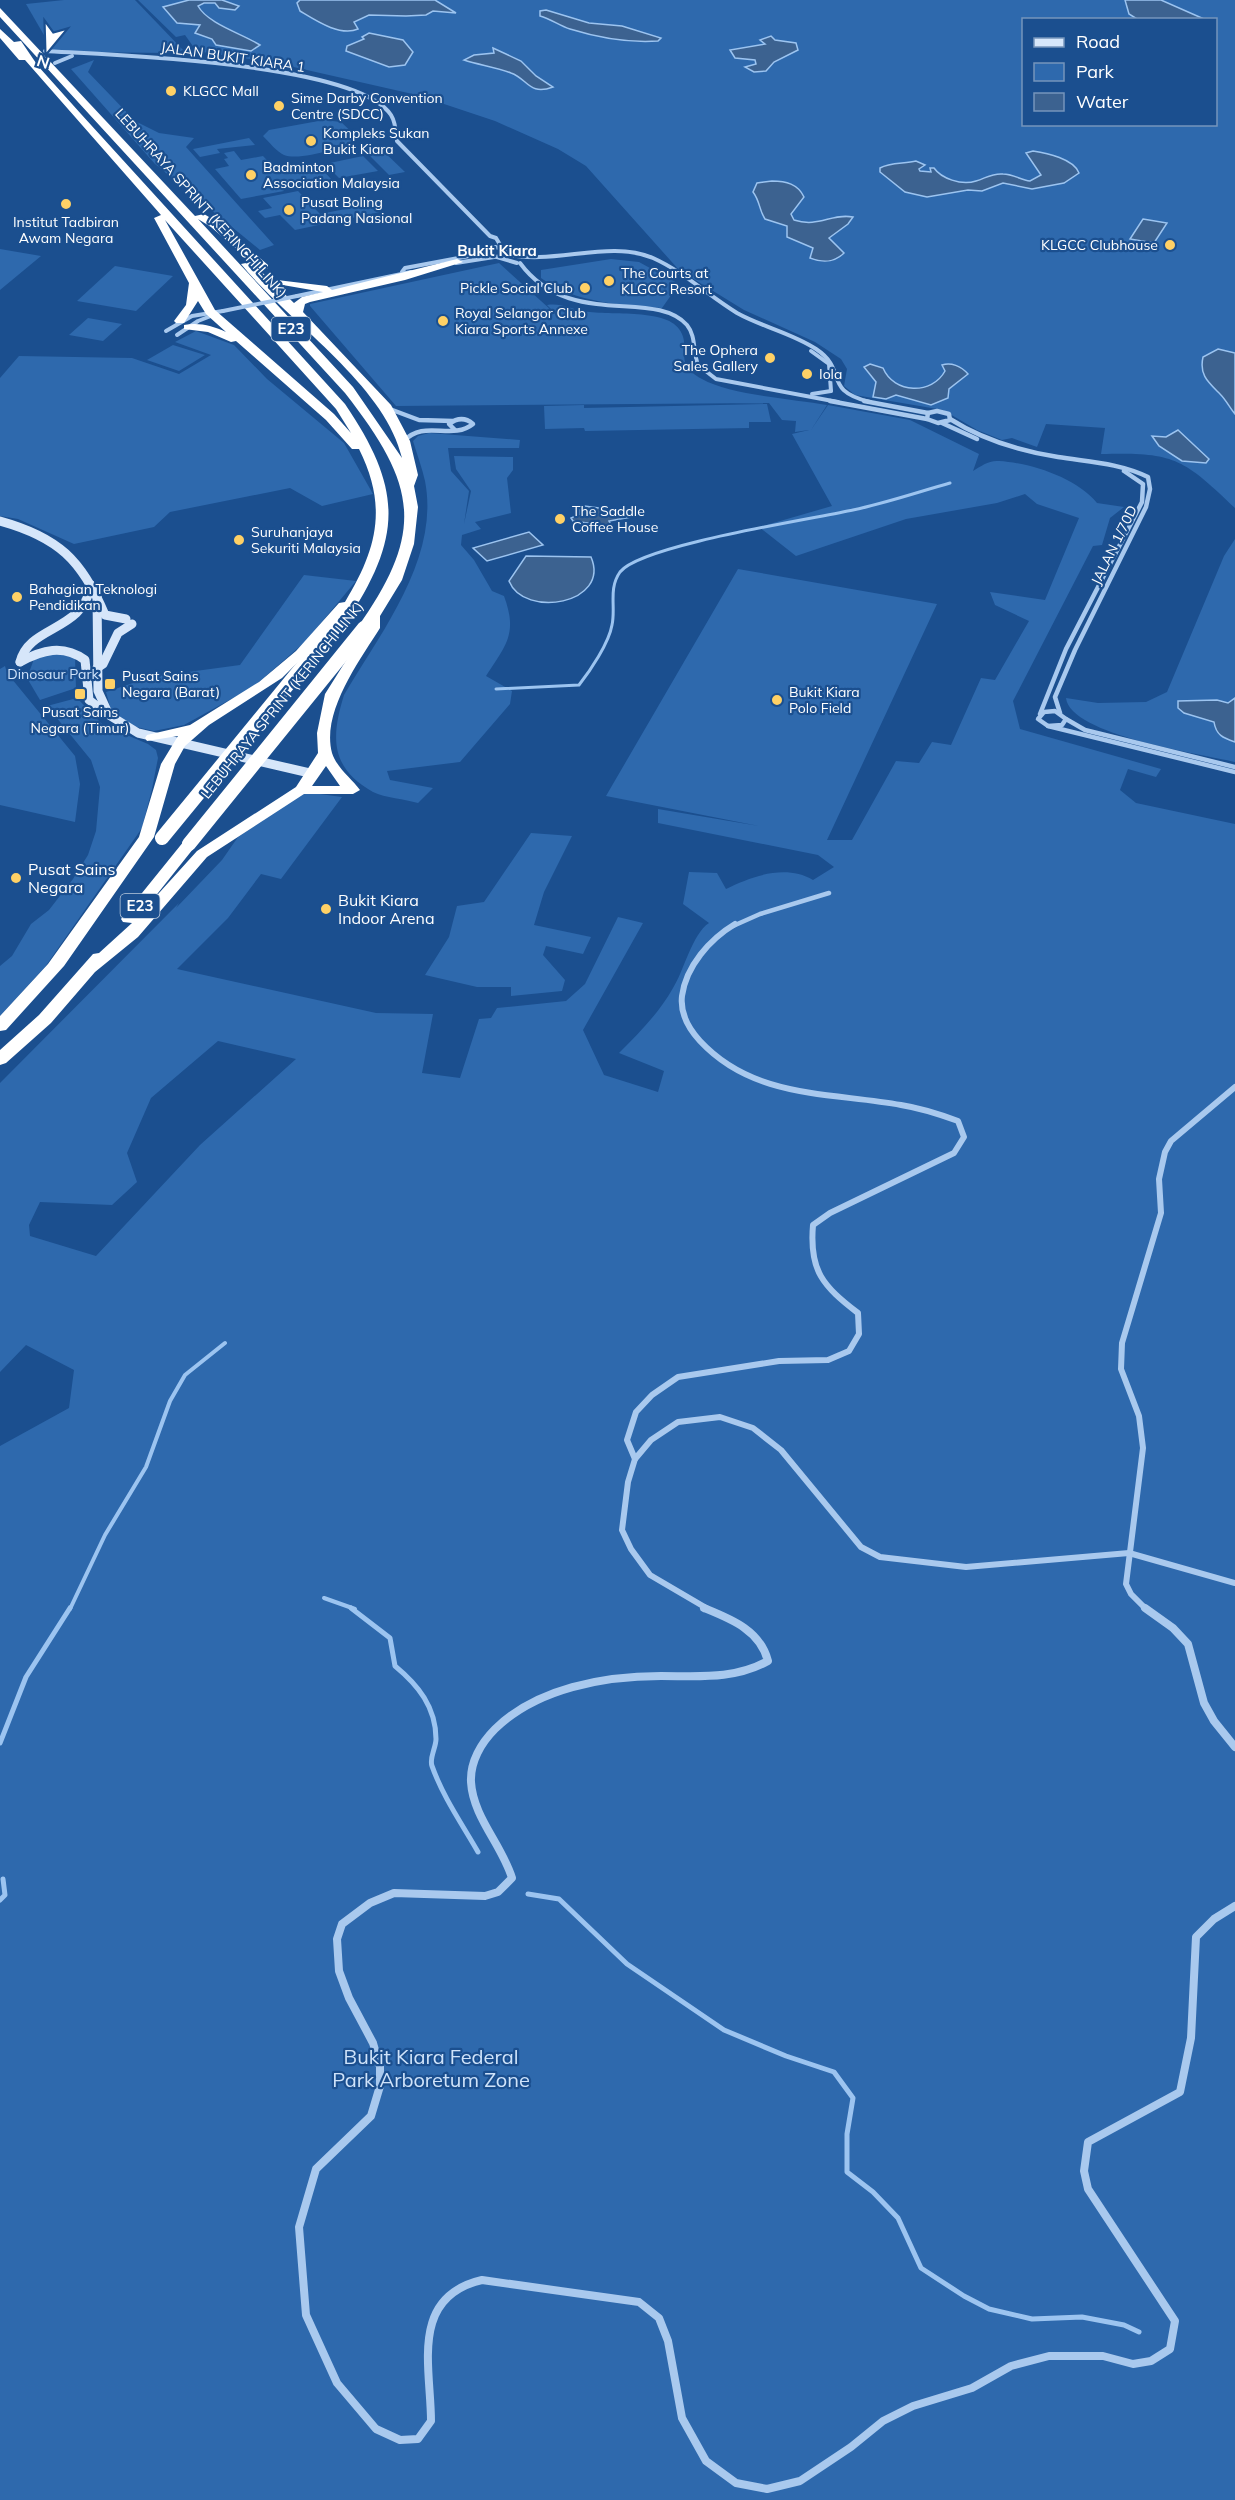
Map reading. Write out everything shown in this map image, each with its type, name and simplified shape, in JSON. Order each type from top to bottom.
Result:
[{"type":"highway","points":[[0,3],[56,63],[59,74]]},
{"type":"highway","name":"LEBUHRAYA SPRINT (KERINCHI LINK)","points":[[0,11],[5,26],[25,62],[35,68],[340,407],[362,438],[372,465],[382,500],[383,525],[380,544],[367,576],[340,621],[162,838],[52,969],[0,1026]]},
{"type":"highway","name":"LEBUHRAYA SPRINT (KERINCHI LINK)","points":[[0,1059],[45,1019],[92,968],[189,844],[376,614],[398,572],[410,540],[412,514],[408,487],[380,430],[349,390],[59,74],[5,26]]},
{"type":"highway","points":[[159,181],[200,216],[297,312],[387,408],[404,441],[412,475],[408,487]]},
{"type":"highway","points":[[144,190],[194,284],[241,342],[330,417],[372,465]]},
{"type":"highway","points":[[200,216],[215,225],[297,296]]},
{"type":"highway","points":[[297,312],[300,302],[306,299],[401,278],[457,262]]},
{"type":"highway","points":[[281,282],[329,289]]},
{"type":"highway","points":[[194,284],[192,304],[184,324],[216,330],[241,342]]},
{"type":"highway","points":[[152,738],[192,729],[250,695],[283,670],[340,610],[367,576]]},
{"type":"highway","points":[[301,790],[353,790],[341,779],[325,753],[324,733],[332,694],[373,628],[376,614]]},
{"type":"highway","points":[[52,969],[146,837],[155,818],[168,763],[179,744],[192,729]]},
{"type":"highway","points":[[152,738],[164,749],[168,763]]},
{"type":"highway","points":[[92,968],[132,933],[202,854],[301,790],[314,774],[325,753]]},
{"type":"street","name":"JALAN BUKIT KIARA 1","points":[[45,51],[202,60],[298,75],[364,94],[390,113],[396,126],[397,141],[490,236],[496,238],[506,252],[505,254]]},
{"type":"street","name":"JALAN BUKIT KIARA 1","points":[[56,63],[81,54]]},
{"type":"street","points":[[490,236],[492,248]]},
{"type":"street","points":[[402,272],[405,268],[485,253],[492,248],[502,248]]},
{"type":"street","points":[[166,331],[217,313],[457,262],[505,254],[527,261],[618,252],[645,256],[740,314],[822,353],[834,364],[837,385],[843,393],[856,399],[928,416],[942,423],[950,419]]},
{"type":"street","points":[[485,253],[529,264]]},
{"type":"street","points":[[537,264],[616,255],[637,256],[739,318],[809,350],[829,364],[831,391]]},
{"type":"street","points":[[520,263],[551,292],[569,301],[592,307],[667,314],[681,320],[693,333],[695,362],[708,376],[728,382],[928,416]]},
{"type":"street","points":[[177,335],[184,324],[217,313]]},
{"type":"street","points":[[791,393],[831,391],[844,402]]},
{"type":"street","points":[[387,408],[411,418],[466,419],[473,424],[466,430],[423,430],[407,437],[404,441]]},
{"type":"street","name":"JALAN 1/70D","points":[[928,416],[944,412],[949,414],[950,419],[975,434],[1004,446],[1118,466],[1148,477],[1151,484],[1147,505],[1075,650],[1055,697],[1055,704],[1060,713]]},
{"type":"street","points":[[454,420],[450,427],[455,430]]},
{"type":"street","name":"JALAN 1/70D","points":[[942,423],[1002,448],[1044,458],[1119,469],[1143,484],[1142,502],[1066,649],[1041,706],[1040,714]]},
{"type":"street","points":[[0,521],[17,525],[72,555],[86,572],[105,615],[129,622],[118,633],[103,664],[97,668]]},
{"type":"street","points":[[94,590],[100,699],[109,715]]},
{"type":"street","points":[[94,590],[80,613],[64,626],[28,645],[22,652],[20,662],[52,649],[75,651],[85,660],[89,700],[126,728],[152,738],[314,774]]},
{"type":"street","points":[[97,620],[116,623]]},
{"type":"street","points":[[1235,767],[1085,730],[1060,713],[1049,711],[1040,714],[1038,720],[1048,726],[1235,772]]},
{"type":"street","points":[[1048,726],[1062,725],[1066,719]]},
{"type":"street","points":[[635,1459],[627,1440],[636,1412],[652,1395],[678,1377],[779,1361],[828,1360],[849,1351],[860,1334],[858,1313],[824,1283],[815,1269],[809,1250],[813,1225],[830,1213],[954,1153],[964,1137],[958,1121],[936,1111],[903,1103],[793,1089],[755,1080],[723,1064],[689,1030],[680,1002],[690,970],[704,946],[725,929],[744,920],[829,893]]},
{"type":"street","points":[[1235,1087],[1171,1141],[1165,1152],[1159,1179],[1161,1213],[1122,1343],[1121,1369],[1139,1416],[1143,1448],[1126,1584],[1130,1594],[1177,1629],[1190,1646],[1203,1706],[1220,1732],[1235,1747]]},
{"type":"street","points":[[1235,1583],[1129,1553],[966,1567],[880,1557],[861,1547],[781,1450],[753,1428],[720,1417],[678,1422],[651,1440],[635,1459],[628,1482],[622,1530],[631,1549],[650,1575],[695,1604],[738,1622],[764,1645],[768,1660],[757,1668],[732,1674],[655,1676],[574,1688],[537,1700],[502,1719],[482,1745],[471,1767],[470,1781],[472,1796],[508,1860],[512,1878],[505,1888],[489,1896],[479,1897],[394,1893],[370,1903],[342,1924],[337,1939],[339,1971],[349,1998],[373,2043],[380,2067],[380,2086],[371,2116],[316,2169],[299,2227],[306,2315],[337,2383],[376,2429],[400,2440],[418,2439],[431,2421],[426,2356],[433,2318],[445,2300],[469,2281],[482,2280],[639,2302],[658,2318],[668,2341],[682,2418],[706,2461],[736,2483],[767,2489],[800,2481],[851,2447],[883,2421],[913,2406],[972,2388],[1011,2366],[1049,2356],[1103,2356],[1132,2364],[1151,2361],[1170,2349],[1175,2321],[1088,2189],[1084,2171],[1089,2142],[1117,2124],[1160,2106],[1180,2092],[1191,2038],[1196,1937],[1214,1919],[1235,1906]]},
{"type":"green space","points":[[64,0],[135,0],[183,50],[175,53],[59,52],[52,49],[26,4]]},
{"type":"green space","points":[[138,0],[1235,0],[1235,508],[1202,478],[1176,462],[1145,455],[1101,454],[1105,428],[1046,424],[1037,447],[1012,438],[1002,440],[977,430],[943,410],[855,395],[844,386],[847,369],[841,359],[815,342],[744,310],[679,270],[586,166],[558,149],[495,121],[417,95],[276,63],[202,52],[195,49],[185,35],[176,37]]},
{"type":"green space","points":[[94,60],[88,72],[135,121],[159,133],[194,138],[186,147],[274,245],[260,250],[155,164],[71,69]]},
{"type":"green space","name":"Kompleks Sukan Bukit Kiara","points":[[324,120],[341,122],[357,137],[343,145],[322,152],[291,156],[279,152],[263,136],[269,130]]},
{"type":"green space","name":"Badminton Association Malaysia","points":[[249,138],[255,145],[217,149],[220,153],[200,157],[193,149]]},
{"type":"green space","name":"Kompleks Sukan Bukit Kiara","points":[[379,147],[405,172],[389,175],[364,150]]},
{"type":"green space","name":"Badminton Association Malaysia","points":[[234,151],[241,160],[263,156],[279,173],[318,165],[332,180],[293,188],[287,182],[278,183],[284,191],[241,199],[215,169],[229,166],[224,159],[228,158],[224,153]]},
{"type":"green space","name":"Pusat Boling Padang Nasional","points":[[363,156],[378,171],[339,178],[325,164]]},
{"type":"green space","name":"Pusat Boling Padang Nasional","points":[[298,191],[320,214],[371,204],[380,212],[295,230],[280,215],[265,218],[258,211],[272,208],[263,198]]},
{"type":"green space","points":[[0,249],[41,256],[0,290]]},
{"type":"green space","name":"The Courts at KLGCC Resort","points":[[611,259],[639,262],[679,284],[662,308],[615,304],[583,298],[568,293],[541,278],[541,270]]},
{"type":"green space","name":"Bukit Kiara Federal Park Arboretum Zone","points":[[499,263],[561,319],[547,305],[561,305],[582,311],[648,315],[661,318],[672,322],[679,329],[683,336],[687,367],[702,379],[745,393],[827,405],[811,430],[828,405],[910,420],[979,454],[973,471],[992,461],[1025,465],[1066,479],[1078,486],[1097,503],[1124,507],[1110,518],[1102,545],[1093,546],[1013,701],[1020,729],[1161,769],[1156,777],[1128,769],[1120,790],[1136,803],[1235,824],[1235,2500],[0,2500],[0,1446],[69,1408],[74,1370],[26,1345],[0,1372],[0,1083],[179,903],[176,908],[222,860],[238,837],[305,792],[342,797],[281,879],[261,874],[228,918],[177,969],[376,1013],[433,1014],[422,1073],[460,1078],[479,1019],[491,1018],[497,1008],[566,1001],[585,984],[618,917],[643,923],[583,1030],[604,1075],[658,1092],[664,1071],[619,1053],[661,1006],[677,981],[698,935],[709,923],[683,904],[689,872],[717,873],[726,889],[758,876],[780,872],[803,875],[813,880],[834,867],[818,855],[658,823],[658,809],[759,826],[606,796],[738,569],[937,604],[827,840],[852,840],[896,761],[919,763],[932,742],[951,745],[981,678],[995,680],[1029,621],[995,605],[990,592],[1045,600],[1079,518],[1037,504],[1025,494],[997,503],[906,519],[796,556],[759,527],[832,506],[792,434],[809,430],[795,432],[796,421],[782,420],[769,403],[396,406],[310,304]],"holes":[[[218,1041],[296,1059],[200,1145],[96,1256],[30,1236],[29,1225],[40,1202],[112,1205],[137,1182],[127,1153],[151,1098]]]},
{"type":"green space","points":[[115,266],[173,276],[136,311],[77,301]]},
{"type":"green space","points":[[88,318],[122,324],[103,341],[69,335]]},
{"type":"green space","points":[[196,331],[234,345],[267,379],[344,443],[373,494],[322,506],[290,488],[170,512],[154,527],[74,544],[18,519],[0,516],[0,378],[19,356],[132,358],[179,374],[211,355],[175,342]]},
{"type":"green space","points":[[173,345],[205,355],[179,371],[147,360]]},
{"type":"green space","points":[[767,404],[771,422],[749,422],[749,428],[585,431],[584,428],[545,429],[544,406],[584,405],[584,408]]},
{"type":"green space","points":[[429,433],[520,440],[519,448],[448,448],[451,471],[469,491],[464,524],[471,491],[456,469],[454,456],[513,457],[513,470],[507,478],[511,513],[475,522],[481,529],[462,535],[461,545],[474,560],[492,591],[504,596],[510,620],[508,639],[486,676],[512,691],[510,704],[460,762],[387,771],[390,780],[433,788],[418,803],[378,794],[359,783],[348,773],[342,762],[337,750],[336,738],[344,695],[390,620],[416,566],[424,538],[427,510],[425,481],[413,441],[418,436]]},
{"type":"green space","points":[[1235,539],[1235,762],[1139,741],[1089,722],[1073,711],[1066,698],[1098,703],[1146,702],[1167,692],[1224,556]]},
{"type":"green space","points":[[304,575],[356,581],[305,642],[253,687],[184,725],[154,731],[127,725],[111,710],[106,692],[151,677],[240,665]]},
{"type":"green space","name":"Dinosaur Park","points":[[54,652],[75,658],[76,688],[40,700],[27,678],[34,659]]},
{"type":"green space","points":[[5,666],[7,673],[75,756],[80,784],[75,822],[0,805],[0,669]]},
{"type":"green space","points":[[77,698],[103,725],[148,744],[156,750],[158,758],[152,789],[142,828],[45,967],[0,1016],[0,966],[12,956],[31,924],[49,910],[73,879],[88,855],[96,831],[100,787],[91,760],[47,706]]},
{"type":"green space","points":[[531,833],[572,836],[544,892],[534,925],[591,937],[583,954],[546,946],[543,955],[565,980],[562,991],[511,996],[511,987],[477,987],[425,975],[449,937],[457,906],[484,902]]},
{"type":"water","points":[[189,0],[222,0],[239,6],[235,10],[219,8],[215,3],[204,3],[198,6],[210,18],[260,45],[251,51],[216,45],[212,39],[195,33],[200,25],[177,23],[163,7]]},
{"type":"water","points":[[300,0],[435,0],[456,13],[433,11],[426,15],[369,15],[354,22],[358,29],[343,31],[300,11],[297,3]]},
{"type":"water","points":[[1125,0],[1161,0],[1202,18],[1135,18],[1129,14]]},
{"type":"water","points":[[546,10],[589,23],[622,26],[661,38],[658,41],[636,41],[592,35],[566,28],[540,16],[540,11]]},
{"type":"water","points":[[369,33],[403,40],[413,52],[405,65],[389,67],[346,51],[347,46],[364,39],[362,37]]},
{"type":"water","points":[[771,36],[775,40],[796,43],[798,50],[774,62],[766,71],[754,72],[745,67],[756,64],[755,60],[735,58],[730,50],[765,44],[760,40]]},
{"type":"water","points":[[493,48],[521,61],[536,76],[553,87],[534,88],[511,73],[464,60],[474,55],[494,53]]},
{"type":"water","points":[[1033,151],[1066,160],[1079,173],[1064,183],[1032,189],[1003,183],[982,191],[968,190],[927,197],[905,192],[880,172],[880,168],[884,166],[916,161],[925,165],[919,169],[920,171],[931,172],[930,168],[934,168],[946,178],[958,182],[976,181],[999,174],[1030,181],[1041,175],[1026,153]]},
{"type":"water","points":[[772,181],[791,184],[804,197],[791,214],[794,220],[818,222],[845,216],[853,217],[848,224],[829,238],[844,253],[828,261],[810,258],[813,248],[787,237],[787,226],[765,219],[753,192],[757,183]]},
{"type":"water","points":[[1143,219],[1167,223],[1154,243],[1130,239]]},
{"type":"water","points":[[1218,349],[1235,353],[1235,414],[1203,373],[1203,357]]},
{"type":"water","points":[[870,364],[883,368],[888,377],[896,383],[913,388],[923,387],[939,379],[945,371],[942,365],[956,365],[968,374],[949,389],[948,398],[931,405],[896,395],[886,399],[873,397],[876,382],[864,367]]},
{"type":"water","points":[[1178,430],[1209,459],[1206,463],[1182,461],[1159,446],[1152,436],[1166,437]]},
{"type":"water","points":[[584,506],[606,509],[609,513],[629,512],[633,515],[609,521],[612,527],[601,529],[594,524],[573,521],[571,518],[580,514],[579,509]]},
{"type":"water","points":[[529,532],[543,545],[487,561],[473,548]]},
{"type":"water","points":[[526,556],[591,557],[594,573],[589,586],[578,595],[563,601],[531,600],[518,593],[509,581]]},
{"type":"water","points":[[1235,698],[1235,742],[1221,735],[1216,730],[1214,722],[1184,713],[1178,708],[1178,701],[1217,700],[1228,703]]},
{"type":"waterway","points":[[496,689],[579,685],[610,632],[616,578],[620,572],[634,562],[692,543],[865,507],[950,483]]},
{"type":"waterway","points":[[70,1609],[105,1535],[146,1467],[170,1401],[185,1375],[225,1343]]},
{"type":"waterway","points":[[324,1598],[355,1609]]},
{"type":"waterway","points":[[0,1743],[26,1677],[70,1608]]},
{"type":"waterway","points":[[351,1608],[390,1638],[395,1666],[418,1689],[429,1707],[436,1739],[431,1760],[432,1766],[447,1799],[478,1852]]},
{"type":"waterway","points":[[0,1900],[5,1895],[3,1879]]},
{"type":"waterway","points":[[528,1894],[559,1899],[627,1964],[724,2030],[786,2056],[834,2072],[853,2098],[847,2134],[847,2172],[873,2192],[898,2218],[921,2268],[989,2309],[1032,2319],[1082,2317],[1124,2325],[1139,2332]]},
{"type":"place","name":"KLGCC Mall","points":[[171,91]]},
{"type":"place","name":"Sime Darby Convention Centre (SDCC)","points":[[279,106]]},
{"type":"place","name":"Kompleks Sukan Bukit Kiara","points":[[311,141]]},
{"type":"place","name":"Badminton Association Malaysia","points":[[251,175]]},
{"type":"place","name":"Institut Tadbiran Awam Negara","points":[[66,204]]},
{"type":"place","name":"Pusat Boling Padang Nasional","points":[[289,210]]},
{"type":"place","name":"KLGCC Clubhouse","points":[[1170,245]]},
{"type":"place","name":"The Courts at KLGCC Resort","points":[[609,281]]},
{"type":"place","name":"Pickle Social Club","points":[[585,288]]},
{"type":"place","name":"Royal Selangor Club Kiara Sports Annexe","points":[[443,321]]},
{"type":"place","name":"The Ophera Sales Gallery","points":[[770,358]]},
{"type":"place","name":"Iola","points":[[807,374]]},
{"type":"place","name":"The Saddle Coffee House","points":[[560,519]]},
{"type":"place","name":"Suruhanjaya Sekuriti Malaysia","points":[[239,540]]},
{"type":"place","name":"Bahagian Teknologi Pendidikan","points":[[17,597]]},
{"type":"place","name":"Pusat Sains Negara (Barat)","points":[[110,684]]},
{"type":"place","name":"Pusat Sains Negara (Timur)","points":[[80,694]]},
{"type":"place","name":"Bukit Kiara Polo Field","points":[[777,700]]},
{"type":"place","name":"Pusat Sains Negara","points":[[16,878]]},
{"type":"place","name":"Bukit Kiara Indoor Arena","points":[[326,909]]},
{"type":"district","name":"Bukit Kiara","points":[[497,251]]}]
